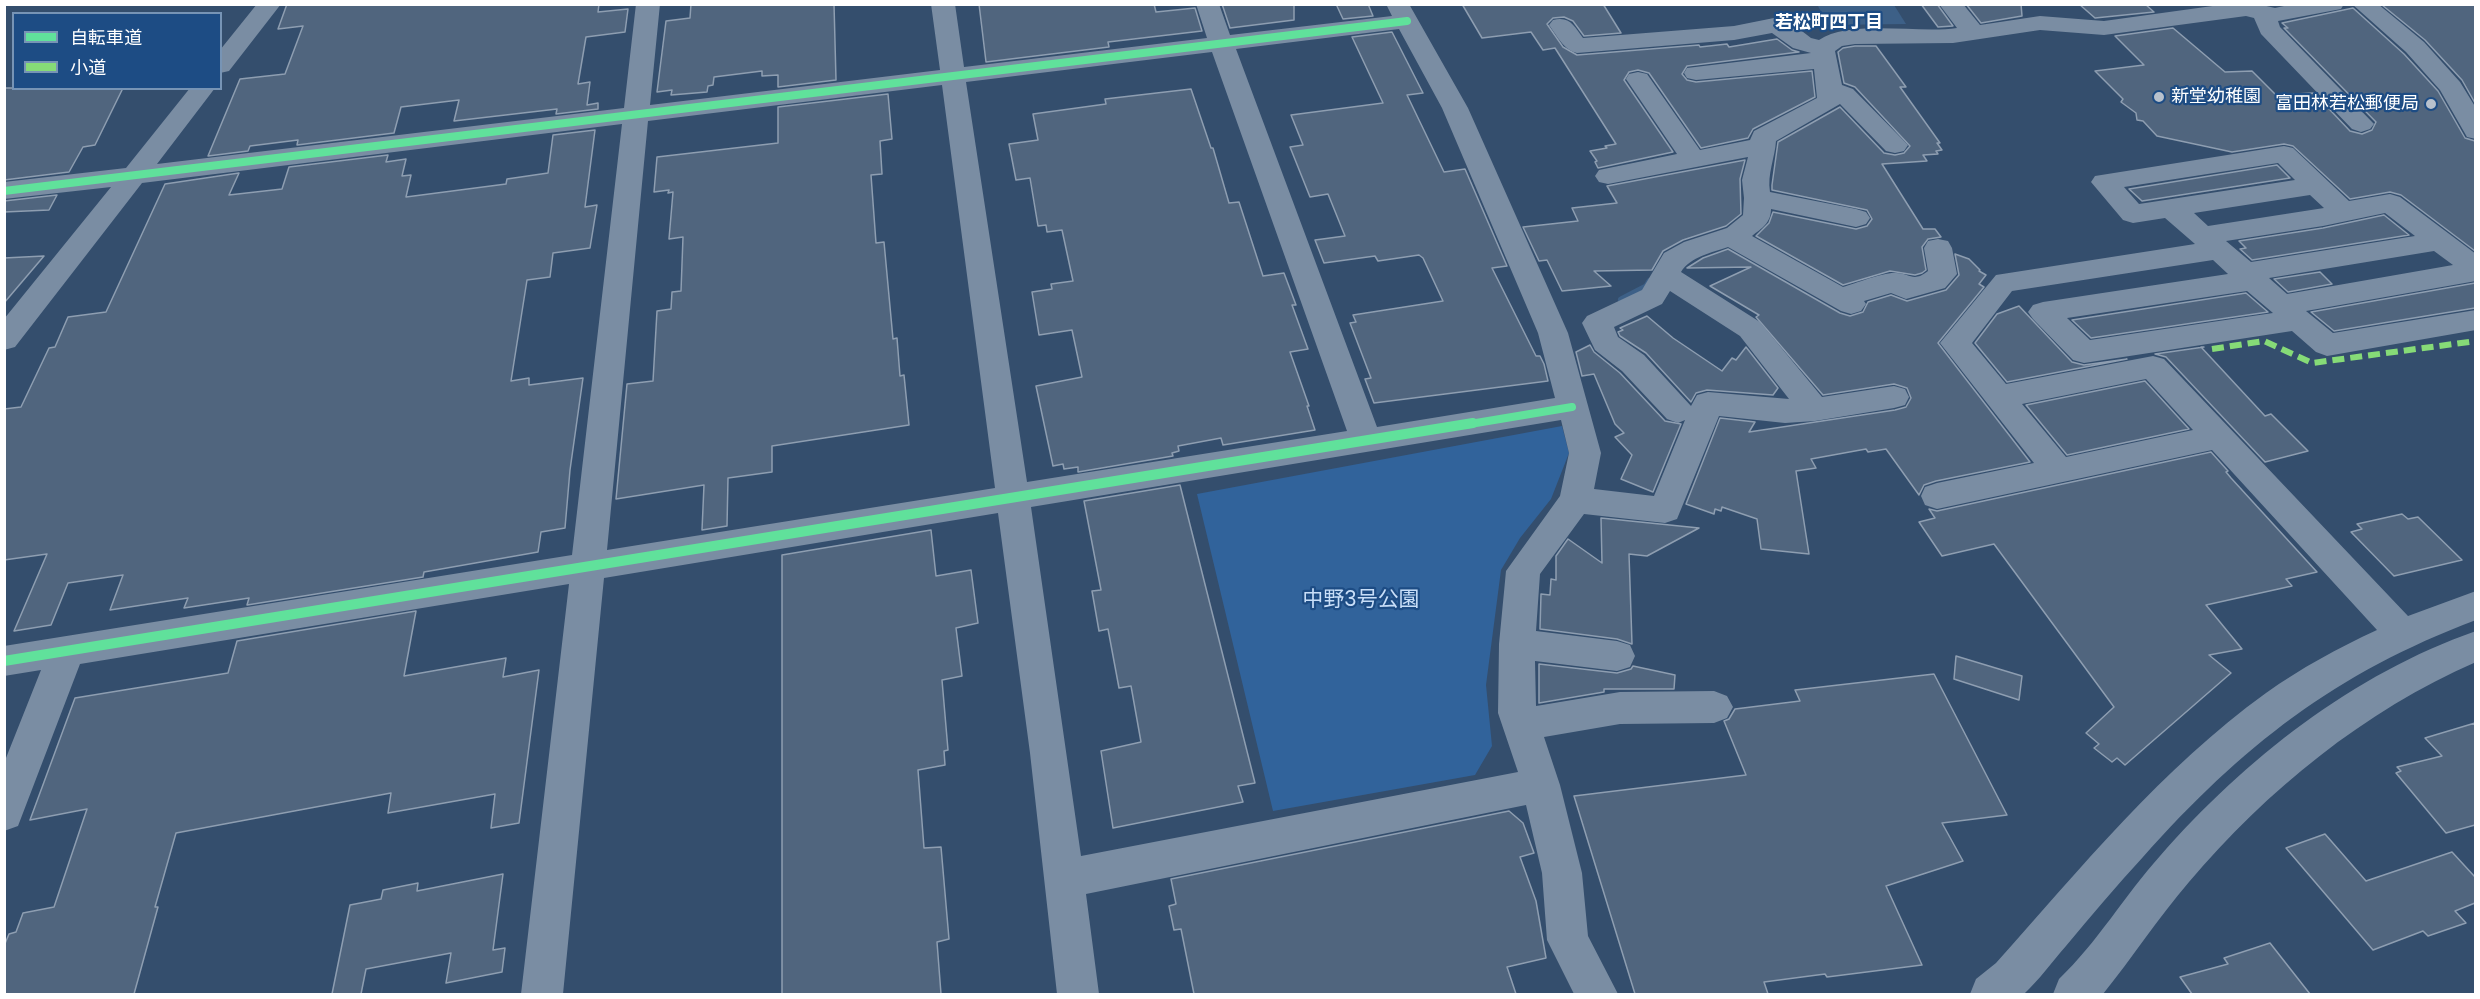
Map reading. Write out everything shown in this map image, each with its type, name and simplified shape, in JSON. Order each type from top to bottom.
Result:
[{"type":"street","points":[[222,64],[270,4]]},
{"type":"street","points":[[542,994],[648,4]]},
{"type":"street","points":[[943,4],[1049,753],[1078,994]]},
{"type":"street","points":[[1207,4],[1366,440]]},
{"type":"street","points":[[1950,4],[1974,33]]},
{"type":"street","points":[[1696,73],[1824,55],[1835,40],[1953,36],[2040,23],[2104,27],[2246,9],[2275,15],[2333,4]]},
{"type":"street","points":[[2363,4],[2415,47],[2451,87],[2475,131]]},
{"type":"street","points":[[4,191],[1222,44],[1402,13],[1455,108],[1553,333],[1585,453],[1576,501],[1523,571],[1517,644],[1517,713],[1541,785],[1562,873],[1568,940],[1597,994]]},
{"type":"street","points":[[2264,13],[2269,29],[2361,124]]},
{"type":"street","points":[[1562,26],[1565,48],[1738,39],[1774,25],[1786,30],[1824,55]]},
{"type":"street","points":[[1678,411],[1633,363],[1606,343],[1597,323],[1652,297],[1674,260],[1694,249],[1737,234],[1757,218],[1758,198],[1755,180],[1762,155],[1763,137],[1829,102],[1830,90],[1824,55]]},
{"type":"street","points":[[1638,79],[1693,159]]},
{"type":"street","points":[[4,340],[201,90]]},
{"type":"street","points":[[1830,90],[1844,94],[1895,145]]},
{"type":"street","points":[[1608,176],[1761,146]]},
{"type":"street","points":[[2317,185],[2133,214],[2103,182],[2284,154],[2317,185],[2343,211]]},
{"type":"street","points":[[1758,198],[1856,218]]},
{"type":"street","points":[[2059,471],[1955,343],[2003,285],[2210,243],[2390,202],[2475,270]]},
{"type":"street","points":[[2172,209],[2326,345],[2475,320]]},
{"type":"street","points":[[1730,236],[1845,301],[1895,282],[1906,289],[1935,281],[1943,274],[1938,248]]},
{"type":"street","points":[[2439,241],[2043,312],[2084,352],[2289,312],[2475,270]]},
{"type":"street","points":[[1665,275],[1750,329],[1815,410]]},
{"type":"street","points":[[1998,397],[2153,368],[2403,634]]},
{"type":"street","points":[[1576,501],[1665,510],[1708,404],[1785,411],[1815,410],[1894,397]]},
{"type":"street","points":[[4,662],[1572,407]]},
{"type":"street","points":[[1937,496],[2218,437]]},
{"type":"street","points":[[1991,994],[2011,978],[2163,806],[2256,721],[2360,654],[2475,605]]},
{"type":"street","points":[[1517,644],[1617,656]]},
{"type":"street","points":[[2074,994],[2185,856],[2272,771],[2324,730],[2374,696],[2443,659],[2475,646]]},
{"type":"street","points":[[4,813],[67,651]]},
{"type":"street","points":[[1521,725],[1620,708],[1714,707]]},
{"type":"street","points":[[1064,879],[1541,785]]},
{"type":"green space","name":"中野3号公園","points":[[1562,426],[1569,453],[1551,499],[1520,538],[1501,570],[1486,685],[1492,746],[1475,775],[1273,811],[1197,494]]},
{"type":"shaded area","points":[[1894,5],[1906,24],[1828,25],[1818,6]]},
{"type":"building","points":[[287,4],[599,4],[598,12],[628,9],[625,32],[586,37],[578,84],[590,82],[587,105],[598,103],[598,109],[556,114],[557,109],[454,121],[459,100],[401,107],[394,133],[297,145],[298,140],[250,146],[248,151],[208,156],[240,79],[285,74],[303,26],[278,29]]},
{"type":"building","points":[[691,4],[834,4],[836,80],[778,87],[778,75],[762,76],[762,71],[714,77],[713,85],[708,86],[707,92],[671,95],[672,90],[657,92],[666,21],[690,18]]},
{"type":"building","points":[[979,4],[1154,4],[1156,12],[1195,8],[1202,31],[1108,42],[1109,47],[986,62]]},
{"type":"building","points":[[1222,4],[1294,4],[1294,20],[1230,28]]},
{"type":"building","points":[[1336,4],[1368,4],[1373,16],[1343,19]]},
{"type":"building","points":[[1462,4],[1603,4],[1621,33],[1584,36],[1573,21],[1564,17],[1553,18],[1547,24],[1563,47],[1577,55],[1699,45],[1700,47],[1727,44],[1729,47],[1777,39],[1792,50],[1799,52],[1687,66],[1682,74],[1687,80],[1696,82],[1812,71],[1815,97],[1753,129],[1748,138],[1701,148],[1649,73],[1638,70],[1629,72],[1624,80],[1673,152],[1598,168],[1595,162],[1597,161],[1590,151],[1616,144],[1555,48],[1543,50],[1531,32],[1482,38]]},
{"type":"building","points":[[1921,4],[1937,4],[1953,26],[1938,27]]},
{"type":"building","points":[[1966,4],[2021,4],[2022,16],[1981,23]]},
{"type":"building","points":[[2079,4],[2145,4],[2154,12],[2095,18]]},
{"type":"building","points":[[2475,4],[2475,103],[2462,80],[2425,40],[2382,5]]},
{"type":"building","points":[[2353,8],[2404,54],[2438,91],[2465,138],[2475,141],[2475,251],[2401,195],[2390,192],[2350,199],[2293,146],[2284,144],[2232,152],[2157,136],[2143,121],[2137,120],[2136,113],[2121,102],[2123,99],[2095,71],[2144,65],[2115,36],[2173,28],[2225,72],[2252,71],[2276,95],[2314,93],[2350,131],[2362,134],[2372,130],[2376,122],[2284,28],[2288,28],[2282,23]]},
{"type":"building","points":[[1392,32],[1423,93],[1407,95],[1444,172],[1465,169],[1507,266],[1492,268],[1536,356],[1540,356],[1544,364],[1548,381],[1374,403],[1365,379],[1371,378],[1350,323],[1356,322],[1353,315],[1443,301],[1423,258],[1419,255],[1378,261],[1375,256],[1324,263],[1315,240],[1345,236],[1328,194],[1310,197],[1290,147],[1303,145],[1291,115],[1383,103],[1352,37]]},
{"type":"building","points":[[1876,46],[1906,87],[1900,87],[1940,143],[1937,143],[1942,150],[1936,151],[1938,154],[1923,155],[1927,161],[1882,164],[1923,229],[1935,229],[1941,237],[1928,239],[1922,247],[1926,270],[1922,273],[1915,275],[1890,271],[1843,285],[1756,236],[1769,223],[1773,212],[1856,229],[1867,226],[1872,219],[1867,210],[1772,190],[1778,142],[1840,107],[1884,153],[1895,155],[1904,153],[1910,146],[1855,87],[1844,83],[1838,52],[1843,48]]},
{"type":"building","points":[[4,88],[12,88],[12,90],[122,90],[95,145],[83,147],[69,172],[4,180]]},
{"type":"building","points":[[1191,89],[1211,148],[1213,148],[1229,203],[1239,202],[1263,276],[1284,273],[1296,305],[1292,305],[1308,349],[1290,352],[1315,430],[1223,445],[1221,438],[1178,446],[1179,451],[1172,453],[1173,456],[1078,472],[1078,467],[1064,469],[1063,464],[1053,466],[1036,386],[1082,377],[1072,330],[1039,335],[1032,292],[1052,289],[1051,284],[1073,281],[1062,230],[1047,232],[1046,225],[1038,226],[1030,178],[1016,180],[1009,144],[1038,140],[1033,114],[1106,104],[1105,99]]},
{"type":"building","points":[[888,94],[892,139],[880,141],[882,174],[871,175],[876,243],[884,242],[893,339],[897,338],[900,376],[904,375],[909,425],[772,446],[772,472],[728,478],[727,526],[702,530],[704,485],[616,499],[627,384],[653,381],[657,311],[671,309],[672,292],[681,291],[683,237],[669,239],[673,192],[668,193],[669,190],[654,192],[657,157],[778,143],[778,107]]},
{"type":"building","points":[[595,130],[585,207],[597,205],[590,248],[553,253],[550,277],[527,280],[511,381],[529,378],[529,385],[583,378],[570,470],[565,528],[541,532],[538,552],[424,572],[423,577],[247,605],[249,598],[184,608],[188,598],[110,610],[123,575],[68,583],[51,625],[14,631],[47,554],[4,560],[4,409],[21,407],[49,348],[55,347],[68,317],[106,312],[165,184],[239,173],[229,195],[282,189],[289,167],[388,155],[386,162],[406,159],[402,176],[411,175],[406,197],[506,184],[507,179],[548,173],[553,135]]},
{"type":"building","points":[[1745,160],[1740,179],[1741,214],[1726,226],[1683,240],[1663,251],[1652,270],[1594,271],[1611,286],[1562,291],[1547,260],[1539,261],[1523,227],[1578,221],[1572,208],[1617,203],[1607,186]]},
{"type":"building","points":[[2277,165],[2290,178],[2142,201],[2129,189]]},
{"type":"building","points":[[57,195],[49,210],[4,212],[4,201]]},
{"type":"building","points":[[2384,215],[2409,235],[2252,260],[2240,249],[2246,248],[2239,241],[2323,228]]},
{"type":"building","points":[[1728,249],[1840,313],[1850,316],[1863,312],[1868,302],[1891,295],[1907,301],[1946,290],[1959,275],[1955,254],[1969,259],[1979,271],[1986,275],[1979,284],[1984,287],[1938,343],[2030,462],[1936,481],[1924,485],[1919,495],[1886,449],[1868,452],[1866,449],[1811,459],[1816,468],[1796,471],[1809,554],[1761,549],[1757,519],[1722,507],[1721,511],[1715,509],[1714,514],[1686,504],[1720,418],[1755,422],[1749,432],[1895,410],[1906,407],[1911,398],[1907,388],[1894,384],[1823,395],[1756,317],[1759,315],[1710,286],[1751,267],[1687,268],[1703,258]]},
{"type":"building","points":[[44,256],[4,303],[4,258]]},
{"type":"building","points":[[2320,272],[2332,284],[2288,292],[2274,279]]},
{"type":"building","points":[[2475,283],[2475,308],[2334,331],[2311,312]]},
{"type":"building","points":[[2246,293],[2268,312],[2091,338],[2072,320]]},
{"type":"building","points":[[2019,306],[2072,362],[2084,365],[2127,359],[2007,382],[1975,343],[1997,314]]},
{"type":"building","points":[[1647,316],[1673,338],[1722,371],[1732,358],[1736,360],[1746,347],[1778,388],[1773,395],[1707,390],[1696,393],[1691,402],[1646,353],[1620,336],[1618,332],[1623,330],[1620,328]]},
{"type":"building","points":[[1590,345],[1594,352],[1620,373],[1665,421],[1681,424],[1653,492],[1621,479],[1632,455],[1615,437],[1624,433],[1615,424],[1594,374],[1582,376],[1576,352]]},
{"type":"building","points":[[2201,347],[2265,416],[2271,414],[2308,451],[2265,462],[2166,357],[2155,354]]},
{"type":"building","points":[[2145,381],[2189,429],[2067,455],[2026,405]]},
{"type":"building","points":[[2211,452],[2228,471],[2226,472],[2231,478],[2317,572],[2286,579],[2292,586],[2206,605],[2242,649],[2209,655],[2231,673],[2125,765],[2117,758],[2112,762],[2094,748],[2099,744],[2086,733],[2114,707],[1994,544],[1942,556],[1919,522],[1935,518],[1929,509],[1937,511]]},
{"type":"building","points":[[1180,485],[1255,783],[1238,786],[1243,802],[1113,828],[1101,751],[1141,742],[1131,686],[1119,688],[1108,629],[1099,631],[1092,591],[1101,590],[1084,501]]},
{"type":"building","points":[[2402,514],[2408,519],[2418,517],[2462,560],[2394,576],[2351,532],[2362,529],[2357,524]]},
{"type":"building","points":[[1601,518],[1699,528],[1647,556],[1629,554],[1632,644],[1617,639],[1540,629],[1541,594],[1550,595],[1551,579],[1556,580],[1556,556],[1568,539],[1602,563]]},
{"type":"building","points":[[931,530],[936,576],[971,570],[978,623],[956,628],[962,676],[942,680],[948,750],[944,751],[945,765],[918,770],[924,848],[941,847],[949,939],[937,942],[941,994],[782,994],[782,555]]},
{"type":"building","points":[[416,611],[404,676],[506,658],[503,677],[539,670],[519,823],[491,828],[495,794],[388,813],[391,793],[176,833],[134,994],[4,994],[4,946],[9,934],[16,932],[23,913],[54,907],[87,809],[30,820],[75,698],[228,673],[237,641]]},
{"type":"building","points":[[1956,656],[2022,676],[2019,700],[1954,679]]},
{"type":"building","points":[[1539,664],[1617,673],[1631,669],[1633,666],[1675,675],[1674,689],[1604,689],[1604,692],[1539,703]]},
{"type":"building","points":[[1934,674],[2007,815],[1942,823],[1963,861],[1886,886],[1922,965],[1764,982],[1768,994],[1635,994],[1574,796],[1746,775],[1724,721],[1729,719],[1735,709],[1800,701],[1795,690]]},
{"type":"building","points":[[2475,723],[2475,825],[2446,833],[2396,773],[2401,771],[2397,767],[2442,756],[2425,738]]},
{"type":"building","points":[[1509,811],[1523,823],[1534,853],[1520,857],[1536,901],[1546,958],[1507,967],[1516,994],[1194,994],[1181,929],[1174,930],[1169,906],[1176,904],[1171,879]]},
{"type":"building","points":[[2325,834],[2366,881],[2452,852],[2475,877],[2475,903],[2455,911],[2466,923],[2428,936],[2423,931],[2373,950],[2286,848]]},
{"type":"building","points":[[503,874],[493,950],[505,948],[502,972],[446,983],[451,953],[366,969],[361,994],[332,994],[350,905],[381,899],[383,890],[418,883],[417,891]]},
{"type":"building","points":[[2270,943],[2310,994],[2192,994],[2180,977],[2228,964],[2224,958]]},
{"type":"waterway","points":[[1622,300],[1647,287],[1650,282]]},
{"type":"marked path","points":[[2212,349],[2264,341],[2312,363],[2476,341]]},
{"type":"cycle path","points":[[4,191],[1407,21]]},
{"type":"cycle path","points":[[4,661],[1572,407]]},
{"type":"place","name":"新堂幼稚園","points":[[2159,97]]},
{"type":"place","name":"富田林若松郵便局","points":[[2431,104]]},
{"type":"district","name":"若松町四丁目","points":[[1829,23]]}]
